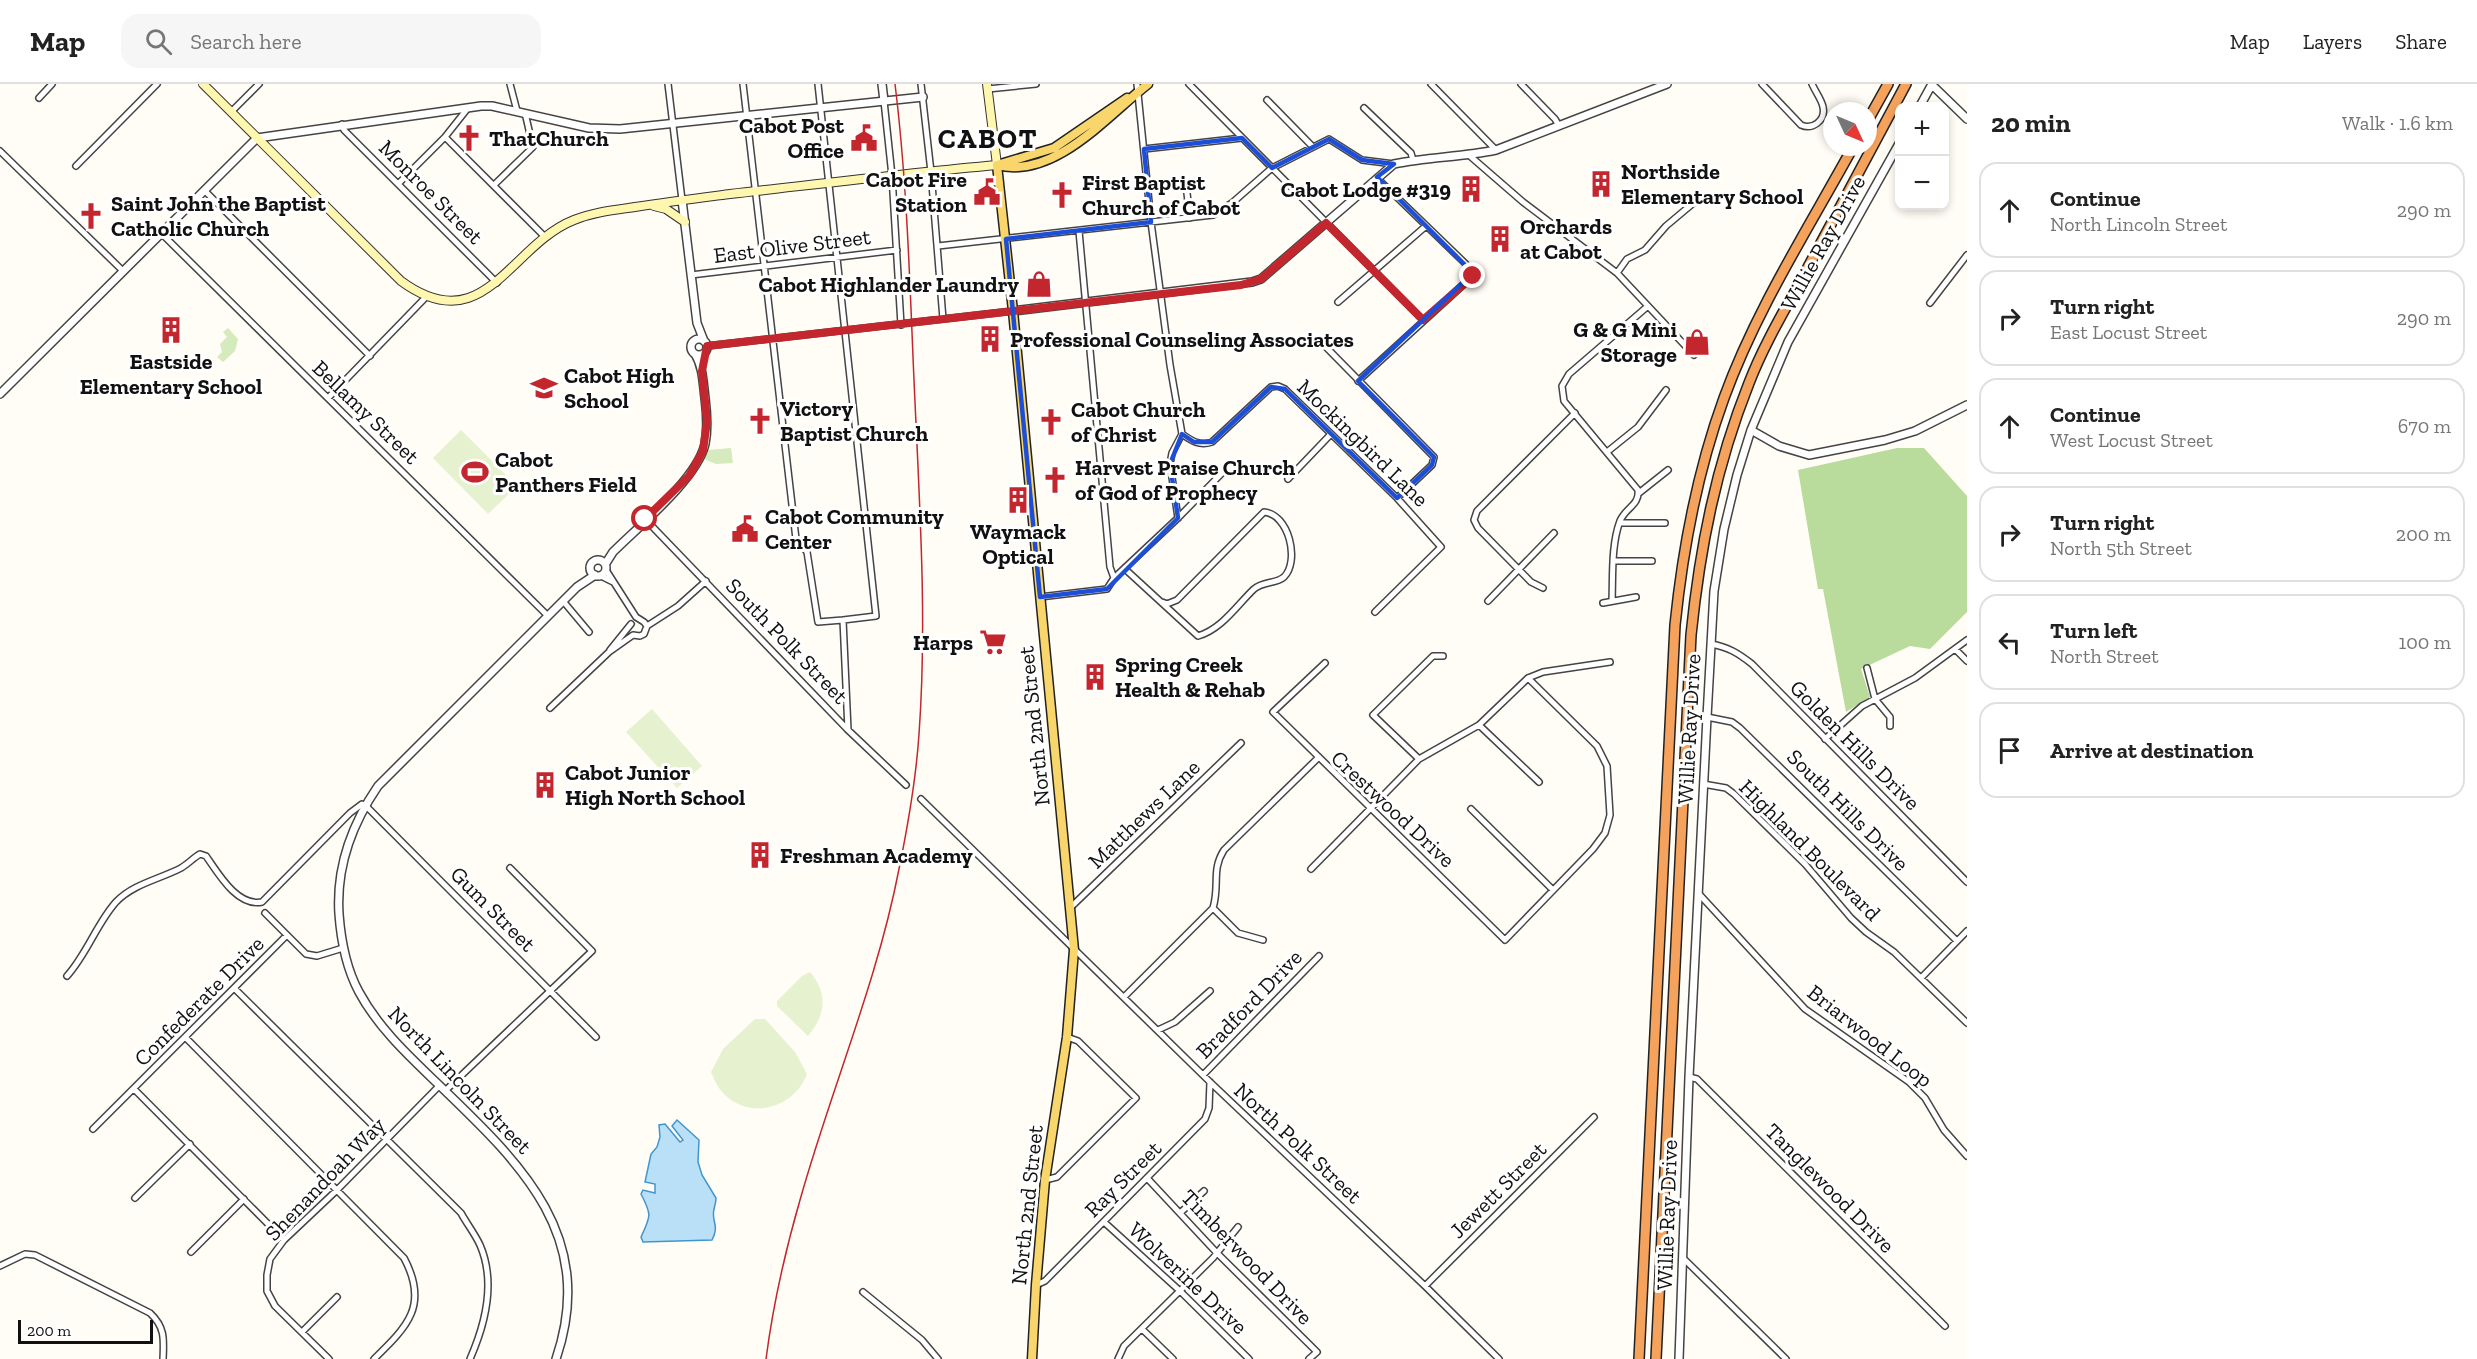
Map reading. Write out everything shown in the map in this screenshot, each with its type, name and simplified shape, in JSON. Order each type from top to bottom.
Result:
[{"type":"highway","points":[[1877,104],[1888,84]]},
{"type":"highway","points":[[1656,1359],[1692,635],[1698,572],[1706,525],[1728,443],[1749,381],[1780,318],[1906,84]]},
{"type":"highway","points":[[1637,1359],[1675,625],[1683,556],[1706,453],[1724,398],[1760,316],[1848,156]]},
{"type":"highway","points":[[1660,1279],[1663,1293],[1661,1359]]},
{"type":"main road","points":[[203,84],[401,281],[414,291],[442,300],[467,298],[497,283],[545,237],[572,221],[596,212],[756,191],[997,165],[1054,148],[1138,88],[1148,84]]},
{"type":"main road","name":"North 2nd Street","points":[[987,87],[1006,239],[1074,950],[1067,1037],[1045,1180],[1032,1359]]},
{"type":"main road","points":[[646,205],[666,208],[686,222]]},
{"type":"street","points":[[39,98],[51,84]]},
{"type":"street","points":[[76,166],[157,84]]},
{"type":"street","points":[[231,112],[259,84]]},
{"type":"street","points":[[494,185],[533,147],[510,84]]},
{"type":"street","points":[[668,84],[682,200]]},
{"type":"street","points":[[743,84],[796,539],[807,552],[818,622],[876,616],[818,84]]},
{"type":"street","points":[[882,84],[892,176],[901,325]]},
{"type":"street","points":[[921,84],[938,246],[943,319]]},
{"type":"street","points":[[987,87],[1036,84]]},
{"type":"street","points":[[1189,84],[1423,320]]},
{"type":"street","points":[[1431,84],[1496,150]]},
{"type":"street","points":[[1521,84],[1556,119],[1558,126]]},
{"type":"street","points":[[938,246],[1213,215],[1232,203],[1272,168],[1329,139],[1362,160],[1394,164],[1413,160],[1470,156],[1496,150],[1667,84]]},
{"type":"street","points":[[1762,84],[1801,125],[1807,128],[1820,122],[1824,108],[1812,84]]},
{"type":"street","points":[[1922,102],[1932,85],[1967,119]]},
{"type":"street","points":[[1138,88],[1151,222],[1182,434],[1172,453],[1170,464],[1178,518]]},
{"type":"street","points":[[0,394],[256,138],[469,107],[492,106],[589,128],[620,129],[923,97]]},
{"type":"street","points":[[1267,100],[1312,146]]},
{"type":"street","points":[[399,183],[445,136],[469,107]]},
{"type":"street","points":[[1364,108],[1411,153],[1413,160]]},
{"type":"street","name":"Monroe Street","points":[[342,124],[344,130],[497,283]]},
{"type":"street","points":[[445,136],[545,237]]},
{"type":"street","points":[[1144,148],[1242,138]]},
{"type":"street","name":"Willie Ray Drive","points":[[1679,1359],[1703,784],[1714,591],[1724,529],[1751,430],[1788,342],[1895,149]]},
{"type":"street","points":[[0,151],[123,271]]},
{"type":"street","points":[[1470,156],[1523,202],[1617,273],[1694,355]]},
{"type":"street","points":[[695,354],[700,355],[706,346],[846,332],[1241,285],[1261,279],[1394,164]]},
{"type":"street","points":[[1358,381],[1473,276],[1471,269],[1377,178]]},
{"type":"street","points":[[1186,185],[1190,218]]},
{"type":"street","points":[[204,190],[370,356]]},
{"type":"street","name":"North Lincoln Street","points":[[682,200],[696,323],[691,347],[702,371]]},
{"type":"street","points":[[1617,273],[1627,259],[1645,250],[1666,226],[1697,200]]},
{"type":"street","points":[[1338,302],[1426,226]]},
{"type":"street","points":[[1078,231],[1087,304],[1110,567],[1114,578]]},
{"type":"street","name":"Bellamy Street","points":[[161,233],[548,616]]},
{"type":"street","name":"East Olive Street","points":[[691,275],[897,250]]},
{"type":"street","points":[[1930,303],[1967,255]]},
{"type":"street","points":[[328,398],[427,296]]},
{"type":"street","points":[[1639,494],[1636,486],[1564,401],[1562,392],[1564,381],[1648,306]]},
{"type":"street","name":"North Lincoln Street","points":[[556,1359],[564,1327],[567,1298],[564,1257],[553,1223],[538,1192],[523,1172],[386,1032],[366,1005],[342,948],[338,905],[341,872],[347,845],[365,805],[394,768],[562,601],[600,569],[613,552],[689,476],[703,451],[707,421],[702,371],[706,346],[696,323]]},
{"type":"street","points":[[693,342],[699,339],[706,346]]},
{"type":"street","points":[[1321,342],[1434,457],[1437,463],[1397,498]]},
{"type":"street","name":"Mockingbird Lane","points":[[1182,434],[1203,445],[1212,442],[1271,387],[1278,386],[1285,389],[1397,498],[1442,547],[1375,612]]},
{"type":"street","points":[[1607,453],[1638,427],[1666,390]]},
{"type":"street","points":[[1751,430],[1779,446],[1809,455],[1885,440],[1915,431],[1967,405]]},
{"type":"street","points":[[1543,588],[1531,582],[1478,528],[1474,520],[1477,511],[1575,413]]},
{"type":"street","points":[[1288,479],[1331,434]]},
{"type":"street","points":[[1612,601],[1614,561],[1620,523],[1639,494],[1668,470]]},
{"type":"street","points":[[1040,597],[1107,590],[1114,578],[1224,471]]},
{"type":"street","points":[[1125,569],[1162,602],[1174,616],[1191,633],[1198,636],[1205,634],[1230,614],[1256,587],[1284,576],[1289,569],[1290,559],[1285,526],[1270,513],[1264,512],[1257,516],[1227,551],[1177,600],[1173,608],[1174,616]]},
{"type":"street","name":"South Polk Street","points":[[645,519],[848,730],[906,784]]},
{"type":"street","points":[[1620,523],[1665,523]]},
{"type":"street","points":[[1488,601],[1554,533]]},
{"type":"street","points":[[1614,561],[1652,561]]},
{"type":"street","points":[[550,708],[609,652],[633,635],[642,636],[643,622],[631,609],[624,595],[600,569]]},
{"type":"street","points":[[609,652],[631,624],[659,618],[686,600],[706,581]]},
{"type":"street","points":[[1603,603],[1636,597]]},
{"type":"street","points":[[1162,602],[1167,604],[1177,600]]},
{"type":"street","points":[[562,601],[589,632]]},
{"type":"street","points":[[631,609],[633,635]]},
{"type":"street","points":[[843,620],[848,730]]},
{"type":"street","points":[[1825,738],[1862,706],[1915,678],[1967,640]]},
{"type":"street","name":"Golden Hills Drive","points":[[1711,644],[1738,652],[1967,882]]},
{"type":"street","points":[[1955,649],[1967,661]]},
{"type":"street","points":[[1419,759],[1373,715],[1433,656],[1443,656]]},
{"type":"street","points":[[1311,869],[1419,759],[1479,725],[1528,678],[1543,672],[1610,662]]},
{"type":"street","points":[[1319,757],[1273,712],[1325,663]]},
{"type":"street","points":[[1867,668],[1875,699],[1890,717],[1890,726]]},
{"type":"street","points":[[1472,809],[1553,890],[1593,849],[1605,833],[1610,815],[1607,766],[1597,746],[1528,678]]},
{"type":"street","name":"South Hills Drive","points":[[1707,717],[1732,722],[1740,728],[1957,941]]},
{"type":"street","points":[[1479,725],[1539,782]]},
{"type":"street","name":"Matthews Lane","points":[[1070,908],[1241,743]]},
{"type":"street","name":"Crestwood Drive","points":[[1213,908],[1218,891],[1215,870],[1224,849],[1319,757],[1505,940],[1553,890]]},
{"type":"street","name":"Highland Boulevard","points":[[1703,784],[1726,788],[1734,794],[1805,864],[1851,918],[1894,952],[1966,1020]]},
{"type":"street","points":[[921,799],[1074,950]]},
{"type":"street","points":[[67,976],[117,902],[136,888],[182,867],[200,854],[206,856],[220,877],[240,896],[248,901],[262,902],[357,806],[365,805]]},
{"type":"street","name":"Gum Street","points":[[365,805],[596,1037]]},
{"type":"street","name":"Shenandoah Way","points":[[328,1359],[275,1306],[267,1291],[270,1259],[284,1240],[387,1138],[592,951],[510,868]]},
{"type":"street","name":"Briarwood Loop","points":[[1699,894],[1805,1010],[1908,1082],[1925,1098],[1944,1130],[1967,1156]]},
{"type":"street","points":[[1124,997],[1213,908],[1238,933],[1263,940]]},
{"type":"street","points":[[265,913],[306,954],[318,956],[342,948]]},
{"type":"street","points":[[1921,978],[1967,931]]},
{"type":"street","name":"Confederate Drive","points":[[93,1129],[287,935]]},
{"type":"street","name":"North Polk Street","points":[[1074,950],[1499,1359]]},
{"type":"street","name":"Bradford Drive","points":[[1203,1075],[1319,956]]},
{"type":"street","points":[[235,989],[461,1213],[481,1246],[487,1278],[487,1307],[480,1335],[470,1359]]},
{"type":"street","points":[[1158,1030],[1175,1022],[1210,991]]},
{"type":"street","points":[[1045,1180],[1057,1177],[1136,1098],[1078,1041],[1067,1037]]},
{"type":"street","points":[[186,1038],[404,1258],[413,1275],[416,1299],[410,1318],[399,1335],[374,1359]]},
{"type":"street","name":"Tanglewood Drive","points":[[1689,1077],[1697,1079],[1945,1326]]},
{"type":"street","name":"Ray Street","points":[[1036,1284],[1045,1281],[1205,1119],[1209,1108],[1210,1082]]},
{"type":"street","points":[[134,1089],[284,1240]]},
{"type":"street","name":"Jewett Street","points":[[1425,1286],[1594,1117]]},
{"type":"street","points":[[135,1198],[190,1144]]},
{"type":"street","name":"Timberwood Drive","points":[[1147,1178],[1216,1252],[1317,1352],[1309,1359]]},
{"type":"street","points":[[1180,1213],[1204,1191]]},
{"type":"street","points":[[191,1252],[244,1199]]},
{"type":"street","name":"Wolverine Drive","points":[[1104,1222],[1180,1291],[1249,1359]]},
{"type":"street","points":[[1118,1359],[1124,1346],[1180,1291],[1238,1227]]},
{"type":"street","points":[[0,1266],[25,1254],[35,1255],[150,1313],[160,1321],[164,1333],[163,1359]]},
{"type":"street","points":[[1684,1259],[1786,1359]]},
{"type":"street","points":[[863,1292],[922,1340],[938,1359]]},
{"type":"street","points":[[302,1332],[337,1298]]},
{"type":"street","points":[[1143,1329],[1173,1359]]},
{"type":"highlighted area","points":[[1242,138],[1272,168],[1329,139],[1362,160],[1394,164],[1377,177],[1473,273],[1358,381],[1434,457],[1432,465],[1397,498],[1285,389],[1271,387],[1212,442],[1194,442],[1182,434],[1170,464],[1178,518],[1107,589],[1040,597],[1006,239],[1151,222],[1144,149]]},
{"type":"green space","points":[[228,328],[238,339],[235,351],[223,362],[217,357],[222,352],[220,344],[227,337],[223,332]]},
{"type":"green space","name":"Cabot Panthers Field","points":[[461,430],[517,486],[488,514],[433,458]]},
{"type":"green space","points":[[731,448],[733,463],[716,464],[704,459],[708,450]]},
{"type":"green space","points":[[1897,448],[1924,448],[1967,496],[1967,612],[1930,649],[1910,646],[1861,669],[1870,697],[1846,712],[1823,589],[1818,589],[1798,470]]},
{"type":"green space","points":[[652,709],[702,766],[677,788],[626,732]]},
{"type":"green space","points":[[810,972],[820,988],[822,1004],[818,1020],[808,1036],[777,1006],[777,1001],[802,976]]},
{"type":"green space","points":[[755,1019],[765,1019],[795,1052],[807,1074],[793,1095],[783,1102],[760,1108],[736,1103],[726,1096],[711,1072],[723,1049]]},
{"type":"water","points":[[677,1120],[699,1140],[698,1162],[702,1175],[716,1198],[713,1213],[714,1235],[712,1240],[643,1242],[641,1237],[649,1216],[641,1194],[643,1190],[655,1193],[655,1184],[645,1182],[651,1154],[657,1147],[660,1137],[659,1125],[665,1124],[680,1142],[683,1140],[672,1126]]},
{"type":"railway","points":[[766,1359],[784,1259],[812,1159],[866,995],[890,911],[914,785],[918,751],[923,610],[921,527],[906,203],[895,84]]},
{"type":"place","name":"ThatChurch","points":[[469,138]]},
{"type":"place","name":"Cabot Post Office","points":[[864,138]]},
{"type":"place","name":"Northside Elementary School","points":[[1601,184]]},
{"type":"place","name":"Cabot Lodge #319","points":[[1471,189]]},
{"type":"place","name":"Cabot Fire Station","points":[[987,192]]},
{"type":"place","name":"First Baptist Church of Cabot","points":[[1062,195]]},
{"type":"place","name":"Saint John the Baptist Catholic Church","points":[[91,216]]},
{"type":"place","name":"Orchards at Cabot","points":[[1500,239]]},
{"type":"place","name":"Cabot Highlander Laundry","points":[[1039,284]]},
{"type":"place","name":"Eastside Elementary School","points":[[171,330]]},
{"type":"place","name":"Professional Counseling Associates","points":[[990,339]]},
{"type":"place","name":"G & G Mini Storage","points":[[1697,342]]},
{"type":"place","name":"Cabot High School","points":[[544,388]]},
{"type":"place","name":"Victory Baptist Church","points":[[760,421]]},
{"type":"place","name":"Cabot Church of Christ","points":[[1051,422]]},
{"type":"place","name":"Cabot Panthers Field","points":[[475,472]]},
{"type":"place","name":"Harvest Praise Church of God of Prophecy","points":[[1055,480]]},
{"type":"place","name":"Waymack Optical","points":[[1018,500]]},
{"type":"place","name":"Cabot Community Center","points":[[745,529]]},
{"type":"place","name":"Harps","points":[[993,642]]},
{"type":"place","name":"Spring Creek Health & Rehab","points":[[1095,677]]},
{"type":"place","name":"Cabot Junior High North School","points":[[545,785]]},
{"type":"place","name":"Freshman Academy","points":[[760,855]]},
{"type":"district","name":"CABOT","points":[[988,138]]},
{"type":"route","points":[[645,519],[689,476],[703,451],[707,421],[702,371],[707,346],[846,332],[1241,285],[1261,279],[1326,223],[1423,320],[1473,276]]}]
